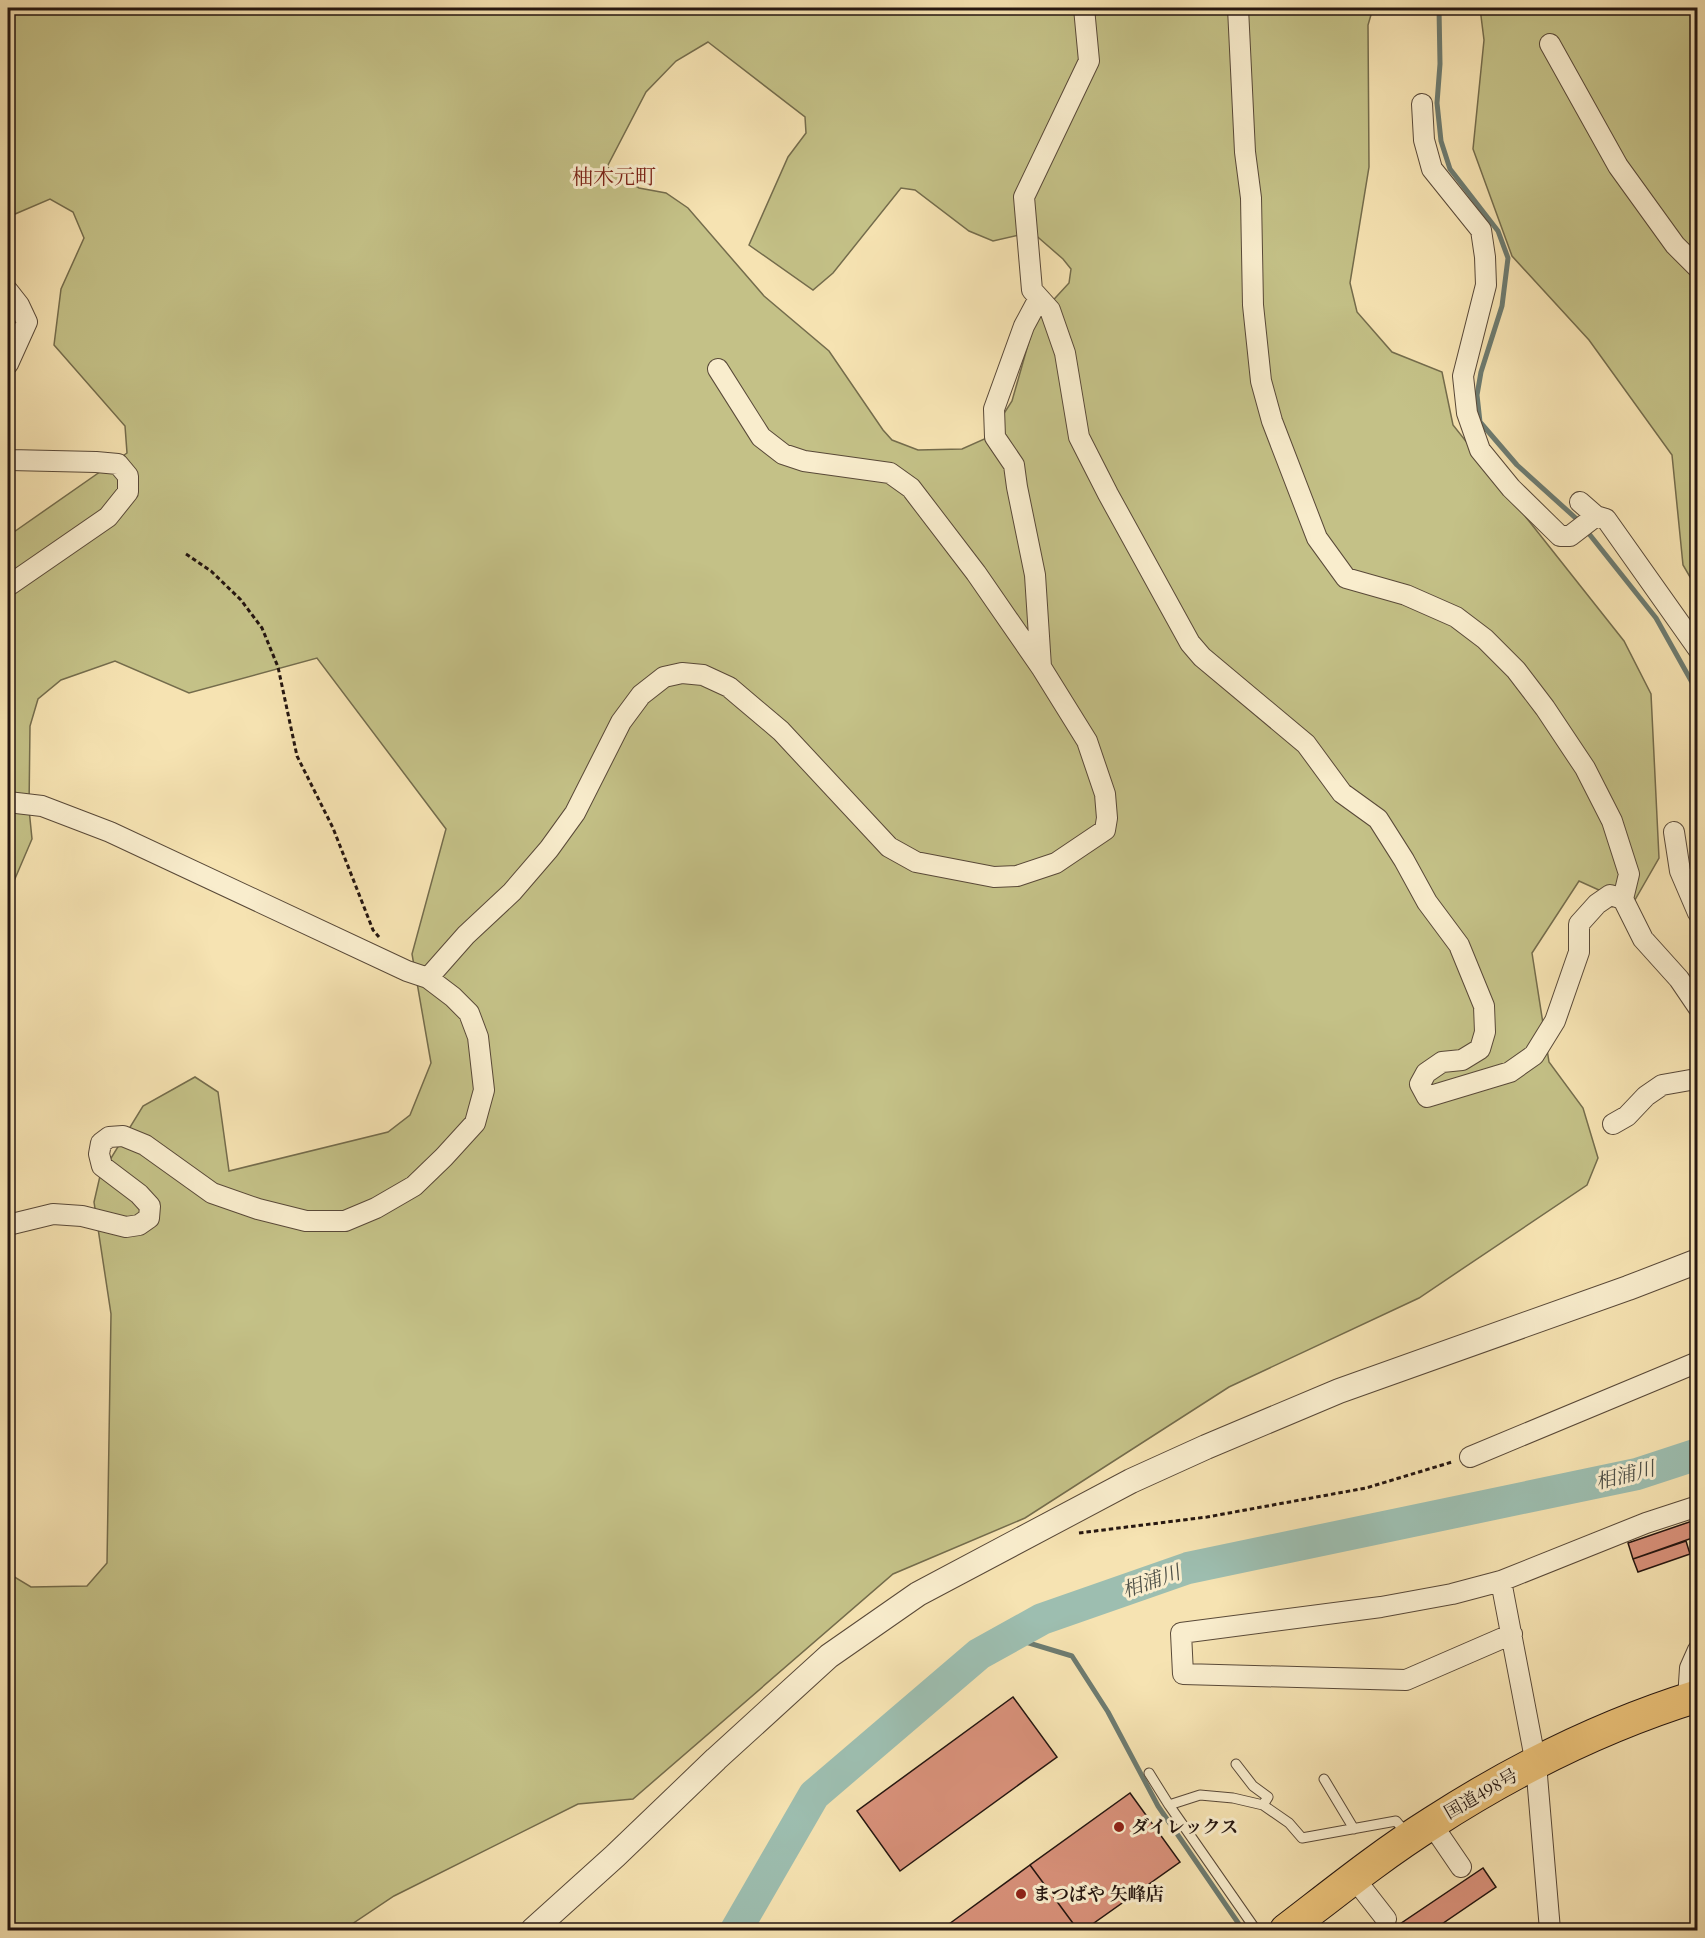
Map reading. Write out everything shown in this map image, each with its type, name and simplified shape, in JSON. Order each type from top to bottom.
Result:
[{"type":"highway","name":"国道498号","points":[[1286,1930],[1421,1830],[1491,1786],[1611,1727],[1693,1697]]},
{"type":"street","points":[[1084,8],[1089,61],[1024,197],[1032,290],[1050,310],[1065,353],[1079,437],[1190,643],[1202,657],[1306,744],[1342,794],[1378,819],[1427,902],[1459,945],[1484,1006],[1485,1032],[1480,1049],[1462,1060],[1442,1062],[1426,1073],[1420,1084],[1427,1097],[1510,1072],[1534,1055],[1555,1021],[1579,952],[1579,924],[1597,904],[1610,895],[1623,899]]},
{"type":"street","points":[[1238,8],[1245,152],[1251,198],[1253,305],[1261,381],[1272,422],[1317,538],[1346,578],[1406,596],[1456,617],[1485,639],[1516,670],[1586,768],[1612,821],[1629,874],[1623,899],[1644,939],[1679,979],[1698,1007]]},
{"type":"street","points":[[1551,44],[1618,166],[1676,245],[1698,268]]},
{"type":"street","points":[[1422,104],[1424,140],[1432,169],[1481,230],[1486,285],[1463,376],[1467,413],[1480,450],[1511,488],[1560,536],[1574,534],[1594,518],[1606,519],[1698,649]]},
{"type":"street","points":[[8,291],[19,305],[27,322],[8,364]]},
{"type":"street","points":[[1039,298],[1024,326],[993,409],[995,437],[1014,465],[1035,574],[1041,668]]},
{"type":"street","points":[[429,978],[466,935],[512,892],[549,849],[574,813],[621,722],[641,695],[664,677],[682,673],[703,675],[729,687],[781,731],[889,847],[916,862],[994,877],[1017,876],[1056,863],[1105,830],[1107,818],[1105,794],[1087,741],[1041,668],[976,573],[911,488],[890,473],[804,461],[783,454],[761,437],[718,369]]},
{"type":"street","points":[[8,459],[118,464],[128,476],[128,492],[108,517],[8,586]]},
{"type":"street","points":[[1580,502],[1594,518]]},
{"type":"street","points":[[8,802],[42,806],[110,832],[406,971],[429,978],[469,1013],[478,1038],[484,1090],[475,1123],[414,1186],[376,1208],[345,1221],[306,1221],[258,1209],[212,1193],[145,1145],[123,1136],[110,1137],[101,1143],[99,1154],[102,1166],[139,1194],[150,1206],[149,1218],[139,1225],[126,1227],[82,1216],[53,1214],[8,1225]]},
{"type":"street","points":[[1674,832],[1680,871],[1698,913]]},
{"type":"street","points":[[1666,1076],[1697,1079]]},
{"type":"street","points":[[1613,1124],[1627,1116],[1646,1096],[1662,1085],[1697,1079]]},
{"type":"street","points":[[533,1930],[615,1857],[716,1759],[829,1656],[918,1594],[1131,1481],[1206,1447],[1339,1391],[1629,1288],[1698,1261]]},
{"type":"street","points":[[1470,1457],[1698,1362]]},
{"type":"street","points":[[1512,1634],[1406,1680],[1183,1674],[1181,1633],[1381,1607],[1452,1594],[1501,1581],[1646,1523],[1698,1506]]},
{"type":"street","points":[[1501,1581],[1536,1764],[1550,1930]]},
{"type":"street","points":[[1693,1697],[1690,1668],[1698,1650]]},
{"type":"street","points":[[1421,1830],[1461,1867]]},
{"type":"street","points":[[1354,1878],[1386,1919]]},
{"type":"lane","points":[[1236,1764],[1253,1786],[1268,1797],[1263,1805]]},
{"type":"lane","points":[[1149,1773],[1257,1930]]},
{"type":"lane","points":[[1324,1779],[1354,1829]]},
{"type":"lane","points":[[1169,1805],[1200,1795],[1233,1798],[1263,1805],[1289,1823],[1302,1838],[1396,1821],[1421,1830]]},
{"type":"path","points":[[186,554],[211,571],[241,600],[262,628],[278,667],[297,756],[333,828],[373,930],[380,938]]},
{"type":"path","points":[[1079,1533],[1207,1517],[1366,1488],[1470,1457]]},
{"type":"shaded area","points":[[8,8],[1373,8],[1368,25],[1369,167],[1350,283],[1357,312],[1392,352],[1442,372],[1453,425],[1624,641],[1651,694],[1659,858],[1632,905],[1579,881],[1532,953],[1549,1062],[1583,1108],[1598,1158],[1587,1185],[1419,1298],[1229,1387],[1025,1518],[893,1574],[633,1799],[578,1804],[394,1896],[343,1930],[8,1930],[8,1573],[31,1587],[87,1586],[107,1563],[111,1314],[94,1202],[100,1176],[143,1106],[195,1077],[218,1092],[229,1171],[388,1132],[410,1115],[431,1063],[412,954],[446,829],[317,658],[189,693],[115,661],[61,680],[38,699],[30,726],[29,809],[32,839],[8,895],[8,533],[11,534],[127,453],[125,426],[54,345],[61,289],[84,238],[73,212],[50,199],[8,217]],"holes":[[[708,42],[805,117],[806,133],[788,157],[749,245],[813,290],[833,273],[901,188],[915,190],[969,231],[993,241],[1032,232],[1071,269],[1069,283],[1035,320],[1012,401],[989,437],[962,449],[918,450],[892,440],[829,351],[764,296],[688,208],[666,193],[639,188],[607,167],[646,92],[676,61]]]},
{"type":"shaded area","points":[[1480,8],[1697,8],[1697,589],[1683,565],[1672,455],[1589,340],[1512,256],[1473,149],[1484,40]]},
{"type":"building","points":[[1698,1519],[1698,1536],[1633,1559],[1628,1543]]},
{"type":"building","points":[[1686,1541],[1690,1554],[1638,1572],[1633,1559]]},
{"type":"building","points":[[1013,1697],[1057,1757],[900,1871],[857,1811]]},
{"type":"building","name":"ダイレックス","points":[[1130,1793],[1180,1862],[1084,1930],[1078,1930],[1030,1865]]},
{"type":"building","name":"まつばや 矢峰店","points":[[1030,1865],[1078,1930],[955,1930],[949,1924]]},
{"type":"building","points":[[1483,1868],[1496,1887],[1433,1930],[1391,1930]]},
{"type":"waterway","points":[[1439,8],[1440,64],[1437,103],[1441,141],[1450,169],[1498,231],[1508,258],[1502,306],[1481,372],[1477,395],[1480,422],[1517,465],[1580,522]]},
{"type":"waterway","points":[[1586,530],[1656,618],[1698,693]]},
{"type":"waterway","name":"相浦川","points":[[736,1930],[814,1795],[979,1654],[1042,1619],[1188,1568],[1637,1474],[1698,1454]]},
{"type":"waterway","points":[[1009,1637],[1072,1656],[1108,1712],[1158,1806],[1243,1930]]},
{"type":"place","name":"ダイレックス","points":[[1119,1827]]},
{"type":"place","name":"まつばや 矢峰店","points":[[1021,1894]]},
{"type":"district","name":"柚木元町","points":[[614,177]]}]
